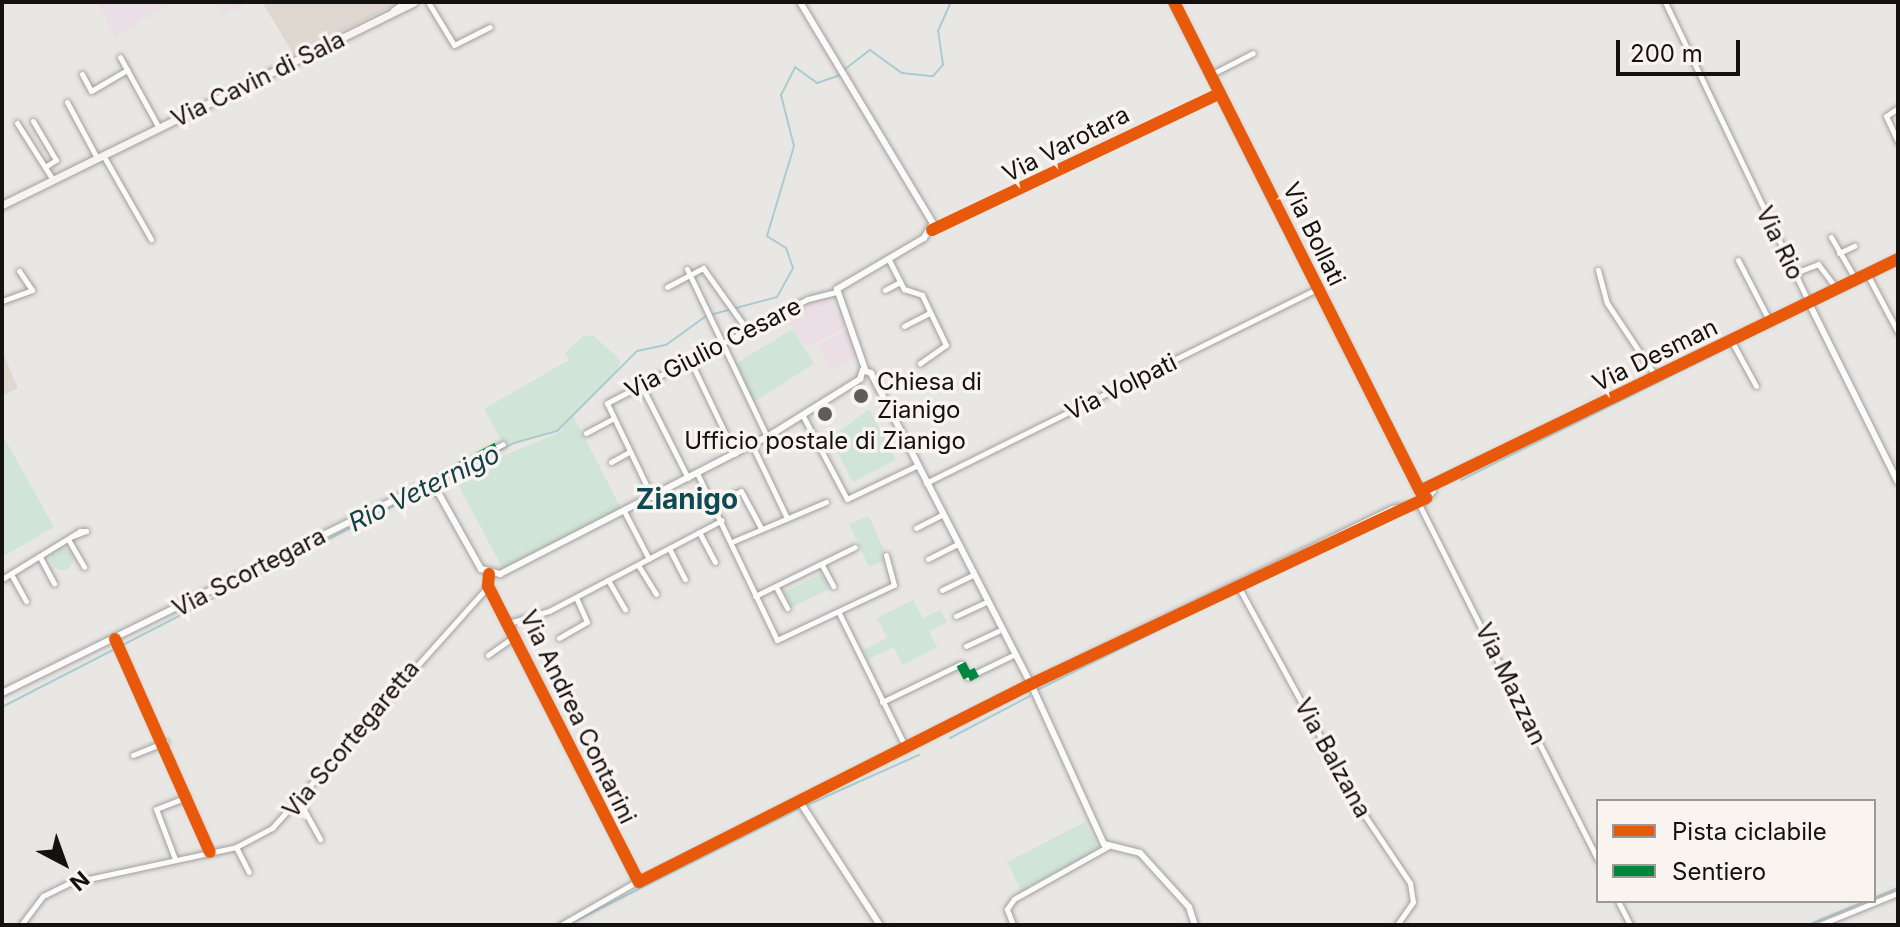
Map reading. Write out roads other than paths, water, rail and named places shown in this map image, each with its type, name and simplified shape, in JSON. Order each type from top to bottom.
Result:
[{"type":"main road","name":"Via Cavin di Sala","points":[[2,205],[414,2]]},
{"type":"street","points":[[388,15],[405,2]]},
{"type":"street","points":[[428,2],[454,45],[490,27]]},
{"type":"street","points":[[800,2],[838,76],[933,223],[928,235],[888,257],[837,292],[870,380],[1011,656],[1031,684],[1107,847]]},
{"type":"street","name":"Via Bollati","points":[[1174,2],[1420,499]]},
{"type":"street","name":"Via Rio","points":[[1665,2],[1898,482]]},
{"type":"street","points":[[1210,75],[1253,53]]},
{"type":"street","points":[[120,57],[159,128]]},
{"type":"street","points":[[82,74],[91,91],[127,70]]},
{"type":"street","points":[[67,102],[151,239]]},
{"type":"street","points":[[1896,109],[1886,118],[1898,142]]},
{"type":"street","points":[[33,121],[56,160],[45,167]]},
{"type":"street","points":[[17,123],[53,180]]},
{"type":"street","points":[[1831,237],[1856,280]]},
{"type":"street","points":[[1839,253],[1854,246]]},
{"type":"street","points":[[888,257],[900,282],[920,292],[946,345],[920,363]]},
{"type":"street","name":"Via Desman","points":[[1420,499],[1657,378],[1733,344],[1770,322],[1810,306],[1898,259]]},
{"type":"street","points":[[1738,260],[1770,322]]},
{"type":"street","points":[[1795,273],[1818,264],[1837,289]]},
{"type":"street","points":[[667,287],[688,272],[703,268],[730,312],[739,312],[748,331]]},
{"type":"street","points":[[1598,270],[1607,303],[1657,378]]},
{"type":"street","points":[[2,301],[32,290],[19,271]]},
{"type":"street","points":[[688,272],[767,437]]},
{"type":"street","points":[[1867,274],[1898,332]]},
{"type":"street","points":[[885,290],[900,282]]},
{"type":"street","name":"Via Volpati","points":[[925,483],[1317,291]]},
{"type":"street","name":"Via Giulio Cesare","points":[[612,419],[607,403],[822,292],[837,292]]},
{"type":"street","points":[[904,326],[930,313]]},
{"type":"street","points":[[1733,344],[1756,386]]},
{"type":"street","points":[[690,360],[735,454]]},
{"type":"street","points":[[489,574],[624,511],[767,437],[860,379],[865,369]]},
{"type":"street","points":[[860,379],[870,380]]},
{"type":"street","points":[[641,385],[688,478]]},
{"type":"street","points":[[803,416],[847,499],[916,466]]},
{"type":"street","points":[[586,433],[612,419],[652,497]]},
{"type":"street","name":"Via Scortegara","points":[[2,693],[116,643],[430,487],[503,444]]},
{"type":"street","points":[[752,445],[787,518]]},
{"type":"street","points":[[611,462],[629,452]]},
{"type":"street","points":[[697,473],[734,541],[755,596],[777,640],[839,613],[896,583],[886,555]]},
{"type":"street","points":[[430,487],[489,574],[488,586]]},
{"type":"street","points":[[713,502],[741,491],[761,528]]},
{"type":"street","points":[[561,925],[634,880],[803,805],[1031,684],[1239,588],[1420,499]]},
{"type":"street","name":"Via Mazzan","points":[[1420,499],[1596,856]]},
{"type":"street","points":[[734,541],[826,502]]},
{"type":"street","points":[[624,511],[649,559]]},
{"type":"street","points":[[916,528],[941,515]]},
{"type":"street","points":[[509,623],[576,597],[722,520]]},
{"type":"street","points":[[699,532],[715,562]]},
{"type":"street","points":[[2,579],[70,537],[84,567]]},
{"type":"street","points":[[928,559],[956,545]]},
{"type":"street","points":[[755,596],[855,547]]},
{"type":"street","points":[[669,548],[685,579]]},
{"type":"street","points":[[40,557],[54,583]]},
{"type":"street","points":[[638,565],[656,594]]},
{"type":"street","points":[[822,565],[833,586]]},
{"type":"street","points":[[10,574],[26,601]]},
{"type":"street","points":[[942,590],[971,576]]},
{"type":"street","points":[[608,580],[625,610]]},
{"type":"street","name":"Via Andrea Contarini","points":[[488,586],[634,880]]},
{"type":"street","name":"Via Scortegaretta","points":[[21,925],[56,888],[236,847],[279,823],[488,586]]},
{"type":"street","points":[[776,587],[787,608]]},
{"type":"street","name":"Via Balzana","points":[[1239,588],[1357,804],[1410,883],[1413,902],[1397,925]]},
{"type":"street","points":[[559,638],[587,622],[576,597]]},
{"type":"street","points":[[956,616],[984,603]]},
{"type":"street","points":[[839,613],[906,749]]},
{"type":"street","points":[[966,646],[998,631]]},
{"type":"street","name":"Via Andrea Contarini","points":[[488,655],[515,636]]},
{"type":"street","points":[[116,643],[165,742],[210,852]]},
{"type":"street","points":[[882,702],[961,664],[968,677],[1011,656]]},
{"type":"street","points":[[133,755],[165,742]]},
{"type":"street","points":[[175,859],[156,809],[187,797]]},
{"type":"street","points":[[298,799],[320,839]]},
{"type":"street","points":[[803,805],[880,925]]},
{"type":"street","points":[[236,847],[249,872]]},
{"type":"street","points":[[1013,925],[1007,909],[1014,899],[1107,847],[1144,857],[1189,907],[1195,925]]},
{"type":"street","points":[[1876,902],[1898,893]]},
{"type":"street","points":[[1619,903],[1630,925]]},
{"type":"street","points":[[1819,925],[1873,903]]},
{"type":"waterway","name":"Rio Veternigo","points":[[844,70],[870,50],[902,73],[933,76],[943,65],[938,31],[951,2]]},
{"type":"waterway","name":"Rio Veternigo","points":[[430,487],[514,443],[557,431],[637,351],[666,345],[706,316],[777,297],[793,268],[786,248],[767,236],[794,146],[781,95],[795,67],[817,83],[840,75]]},
{"type":"waterway","points":[[1873,276],[1898,264]]},
{"type":"waterway","points":[[1813,306],[1844,290]]},
{"type":"waterway","points":[[1461,480],[1807,308]]},
{"type":"waterway","name":"Rio Veternigo","points":[[2,707],[424,490]]},
{"type":"waterway","points":[[1037,690],[1387,517]]},
{"type":"waterway","points":[[950,738],[1030,696]]},
{"type":"waterway","points":[[807,805],[919,755]]},
{"type":"waterway","points":[[567,925],[801,808]]},
{"type":"waterway","points":[[1876,897],[1898,888]]},
{"type":"waterway","points":[[1808,925],[1861,903]]},
{"type":"place","name":"Chiesa di Zianigo","points":[[861,396]]},
{"type":"place","name":"Ufficio postale di Zianigo","points":[[825,414]]},
{"type":"district","name":"Zianigo","points":[[687,499]]}]
